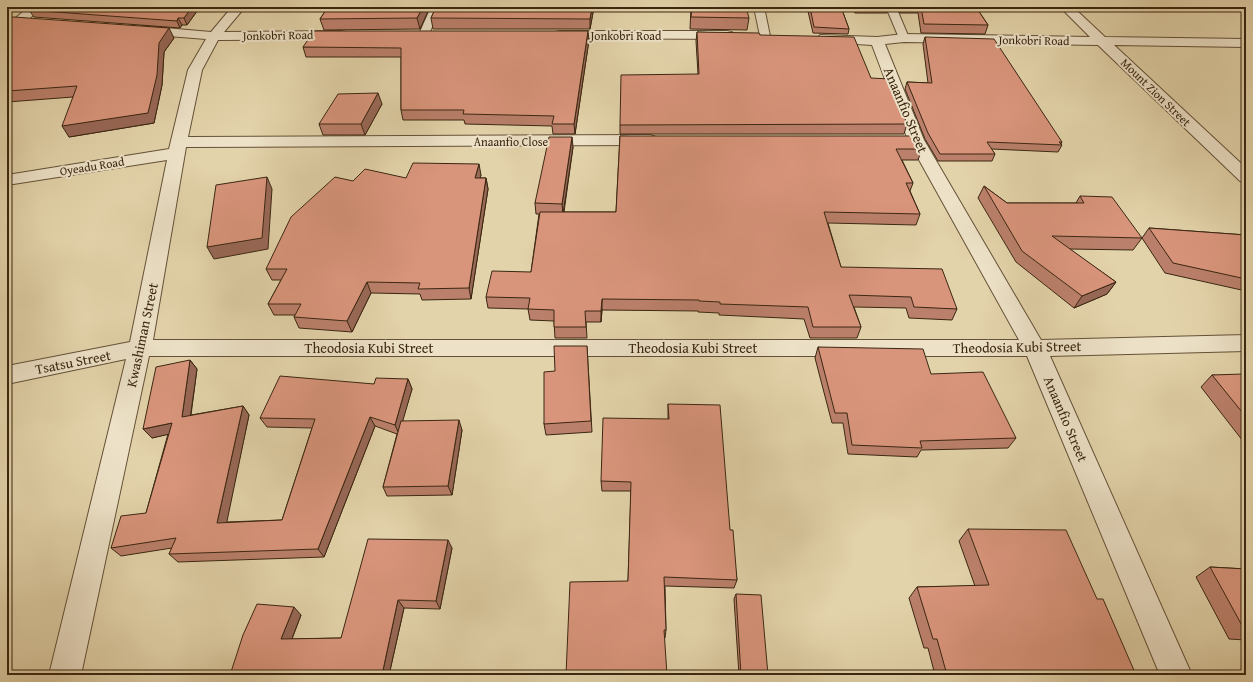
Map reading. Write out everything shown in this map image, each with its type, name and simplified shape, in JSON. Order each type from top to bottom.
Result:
[{"type":"street","points":[[13,20],[37,7]]},
{"type":"street","name":"Kwashiman Street","points":[[65,675],[140,348],[178,147],[195,70],[214,36],[240,7]]},
{"type":"street","name":"Mount Zion Street","points":[[1066,7],[1246,177]]},
{"type":"street","points":[[13,20],[34,22]]},
{"type":"street","name":"Jonkobri Road","points":[[128,29],[214,36],[354,34]]},
{"type":"street","points":[[409,34],[440,34]]},
{"type":"street","name":"Jonkobri Road","points":[[551,34],[780,36]]},
{"type":"street","name":"Jonkobri Road","points":[[810,38],[877,41],[904,38],[1246,43]]},
{"type":"street","name":"Anaanfio Street","points":[[877,41],[908,140],[1035,348],[1176,675]]},
{"type":"street","name":"Anaanfio Close","points":[[178,147],[662,140]]},
{"type":"street","name":"Oyeadu Road","points":[[7,180],[178,147]]},
{"type":"street","name":"Theodosia Kubi Street","points":[[140,348],[1035,348],[1246,343]]},
{"type":"street","name":"Tsatsu Street","points":[[7,375],[140,348]]},
{"type":"lane","points":[[424,34],[436,7]]},
{"type":"lane","points":[[759,7],[765,36]]},
{"type":"lane","points":[[891,7],[904,38]]},
{"type":"building","points":[[33,7],[192,7],[184,18],[178,18],[177,21],[29,10]]},
{"type":"building","points":[[328,7],[423,7],[417,18],[320,19]]},
{"type":"building","points":[[436,7],[592,7],[590,19],[431,18]]},
{"type":"building","points":[[692,7],[746,7],[749,18],[691,17]]},
{"type":"building","points":[[810,7],[841,7],[849,29],[814,27]]},
{"type":"building","points":[[921,7],[976,7],[988,25],[924,24]]},
{"type":"building","points":[[7,17],[169,28],[159,43],[157,75],[148,113],[62,126],[77,86],[7,91]]},
{"type":"building","points":[[314,31],[588,31],[574,124],[552,124],[554,116],[463,114],[464,110],[401,110],[401,48],[303,47]]},
{"type":"building","points":[[697,32],[854,37],[871,78],[890,79],[907,124],[620,125],[621,75],[699,74]]},
{"type":"building","points":[[925,37],[994,39],[1062,142],[1059,142],[1062,145],[987,142],[995,154],[940,154],[928,133],[907,82],[932,83]]},
{"type":"building","points":[[378,93],[361,124],[319,124],[338,94]]},
{"type":"building","points":[[620,136],[914,136],[922,149],[896,149],[913,183],[906,183],[920,214],[824,212],[841,267],[942,269],[957,309],[914,307],[911,297],[849,295],[861,327],[813,327],[808,307],[720,304],[720,302],[699,300],[602,299],[601,311],[585,311],[586,327],[554,327],[554,310],[528,309],[530,298],[486,297],[492,271],[531,272],[540,212],[616,212]]},
{"type":"building","points":[[549,137],[572,137],[562,204],[535,203]]},
{"type":"building","points":[[413,163],[479,164],[475,178],[486,178],[469,288],[418,289],[420,283],[367,282],[347,321],[294,317],[301,304],[268,304],[287,269],[266,269],[291,217],[335,177],[353,181],[365,169],[406,178]]},
{"type":"building","points":[[267,177],[262,238],[207,247],[216,185]]},
{"type":"building","points":[[984,186],[1007,203],[1084,203],[1080,196],[1112,197],[1142,238],[1052,236],[1116,282],[1082,296],[1022,251]]},
{"type":"building","points":[[1149,228],[1246,235],[1246,279],[1173,263]]},
{"type":"building","points":[[554,346],[587,346],[591,421],[544,424],[544,372],[555,371]]},
{"type":"building","points":[[818,347],[923,349],[931,374],[983,372],[1016,438],[920,441],[922,448],[852,445],[847,413],[835,413]]},
{"type":"building","points":[[190,360],[182,417],[243,406],[217,523],[282,520],[315,419],[260,418],[280,376],[374,384],[376,378],[408,379],[395,425],[370,417],[318,549],[169,554],[176,538],[111,548],[121,516],[146,513],[172,423],[143,429],[156,367]]},
{"type":"building","points":[[1243,374],[1246,377],[1246,417],[1212,375]]},
{"type":"building","points":[[668,404],[720,405],[730,530],[733,530],[737,580],[664,577],[666,630],[664,630],[667,675],[566,675],[570,582],[628,581],[631,482],[601,481],[603,418],[669,419]]},
{"type":"building","points":[[459,420],[448,486],[383,487],[401,421]]},
{"type":"building","points":[[968,529],[1066,530],[1097,599],[1103,599],[1136,675],[947,675],[937,639],[933,639],[917,587],[989,585]]},
{"type":"building","points":[[368,539],[448,540],[436,601],[398,600],[382,675],[230,675],[243,635],[257,604],[294,607],[281,639],[341,638]]},
{"type":"building","points":[[1210,567],[1246,569],[1246,631],[1245,631]]},
{"type":"building","points":[[736,594],[761,595],[768,675],[741,675]]}]
